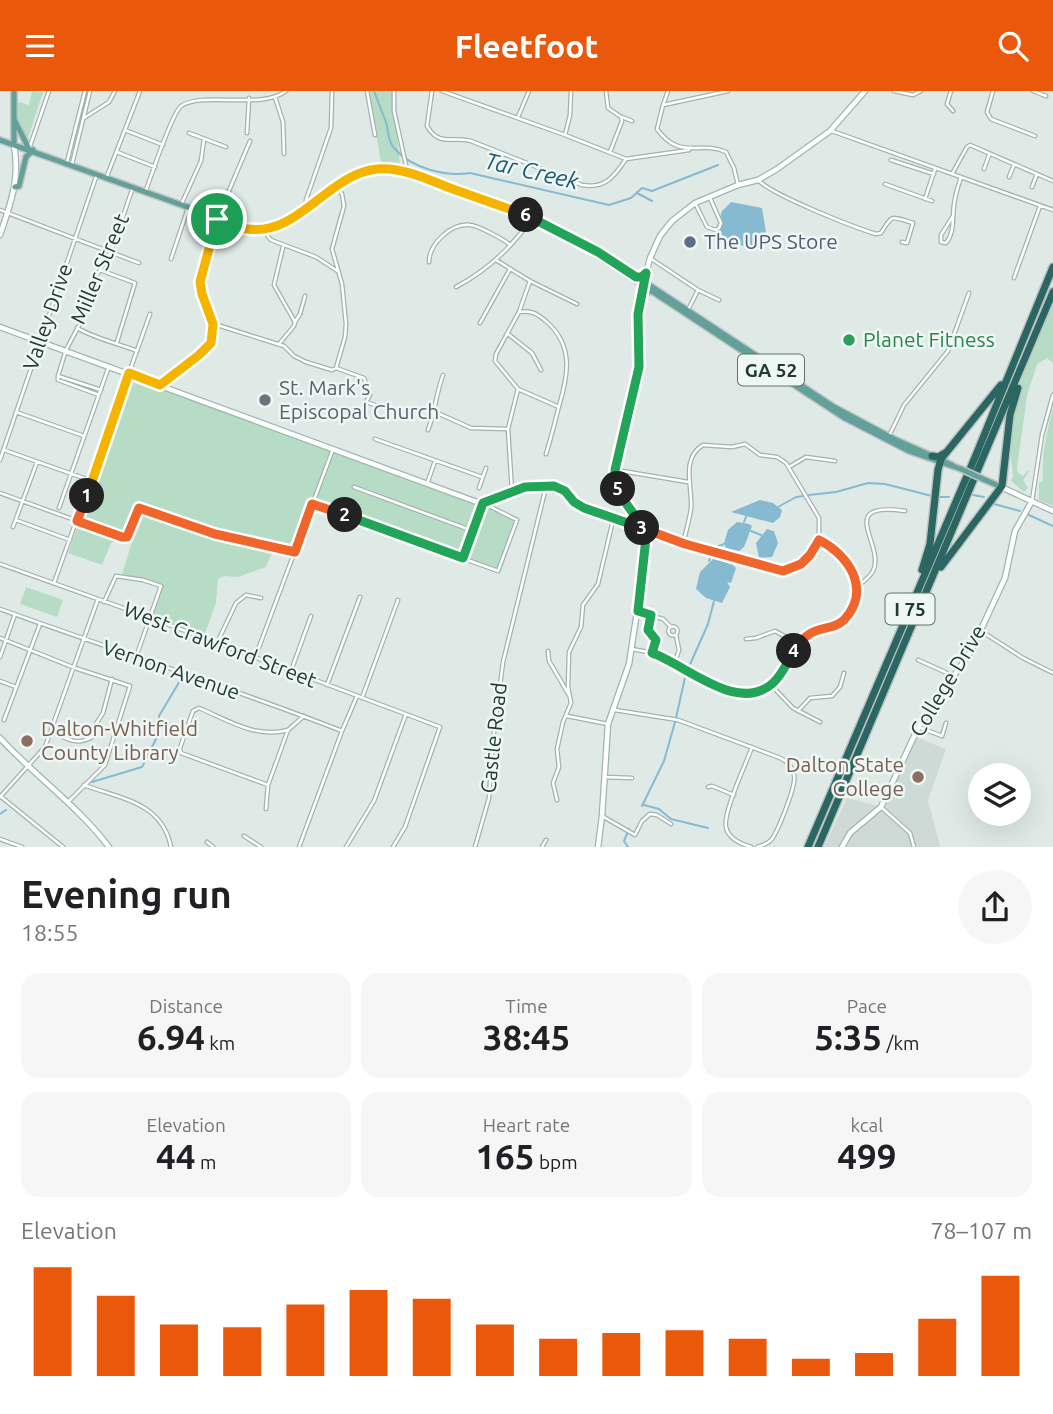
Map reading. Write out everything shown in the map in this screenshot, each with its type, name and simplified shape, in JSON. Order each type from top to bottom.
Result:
[{"type":"highway","name":"I 75","points":[[808,847],[1012,370],[1053,267]]},
{"type":"highway","name":"I 75","points":[[817,847],[1053,292]]},
{"type":"highway","points":[[932,579],[1001,487],[1005,476],[1010,415],[1041,323]]},
{"type":"highway","points":[[902,629],[929,549],[941,461],[1012,370]]},
{"type":"highway","points":[[931,457],[941,461]]},
{"type":"highway","points":[[931,457],[938,457],[941,461]]},
{"type":"main road","points":[[14,91],[14,144]]},
{"type":"main road","points":[[13,117],[31,150]]},
{"type":"main road","points":[[0,139],[242,228],[262,229]]},
{"type":"main road","points":[[15,187],[19,186],[26,157],[31,150]]},
{"type":"main road","name":"GA 52","points":[[262,229],[282,223],[349,177],[368,170],[407,172],[533,218],[592,250],[827,405]]},
{"type":"main road","name":"GA 52","points":[[592,250],[827,405],[889,439],[931,457]]},
{"type":"main road","points":[[636,277],[642,277],[646,273]]},
{"type":"main road","points":[[639,302],[643,294],[651,291]]},
{"type":"main road","points":[[941,461],[1001,487]]},
{"type":"street","points":[[31,150],[49,91]]},
{"type":"street","points":[[70,163],[85,118],[87,91]]},
{"type":"street","points":[[70,163],[87,91]]},
{"type":"street","points":[[85,118],[108,102],[115,91]]},
{"type":"street","points":[[107,177],[140,91]]},
{"type":"street","points":[[145,192],[182,105],[197,99],[275,97],[286,91]]},
{"type":"street","points":[[307,207],[306,200],[331,128],[332,91]]},
{"type":"street","points":[[366,91],[374,135]]},
{"type":"street","points":[[394,91],[394,111],[407,172]]},
{"type":"street","points":[[432,91],[427,127],[434,137],[442,141],[471,141],[582,185],[594,187],[608,181],[626,159]]},
{"type":"street","points":[[442,91],[626,159],[708,148],[726,152],[738,185]]},
{"type":"street","points":[[518,118],[529,91]]},
{"type":"street","points":[[565,135],[570,114],[571,91]]},
{"type":"street","points":[[606,91],[610,111],[632,121]]},
{"type":"street","points":[[668,91],[657,129],[674,144],[689,150]]},
{"type":"street","points":[[663,105],[728,91]]},
{"type":"street","points":[[598,847],[608,724],[632,649],[646,552],[644,529],[621,498],[615,470],[639,367],[639,302],[650,258],[660,236],[672,221],[695,203],[738,185],[758,180],[777,169],[830,131],[865,91]]},
{"type":"street","points":[[894,91],[913,95],[921,91]]},
{"type":"street","points":[[951,91],[947,104],[953,111]]},
{"type":"street","points":[[993,91],[987,113],[990,119],[1035,136]]},
{"type":"street","points":[[1032,91],[1045,96]]},
{"type":"street","points":[[275,97],[284,128],[284,154]]},
{"type":"street","points":[[247,133],[249,98]]},
{"type":"street","points":[[610,152],[622,121],[621,117]]},
{"type":"street","points":[[125,130],[163,145]]},
{"type":"street","points":[[830,131],[1052,210],[1053,203]]},
{"type":"street","points":[[189,133],[226,147]]},
{"type":"street","points":[[171,258],[184,207],[201,161],[204,139]]},
{"type":"street","points":[[160,385],[211,343],[213,324],[200,282],[217,219],[250,141]]},
{"type":"street","points":[[0,235],[15,187],[17,169],[14,144]]},
{"type":"street","points":[[952,174],[968,146],[1053,181]]},
{"type":"street","points":[[117,152],[155,167]]},
{"type":"street","points":[[985,169],[989,155]]},
{"type":"street","points":[[902,164],[905,157]]},
{"type":"street","points":[[891,160],[934,174]]},
{"type":"street","points":[[1009,177],[1014,165]]},
{"type":"street","points":[[925,199],[936,168]]},
{"type":"street","name":"Valley Drive","points":[[0,460],[97,174]]},
{"type":"street","points":[[1032,187],[1037,174]]},
{"type":"street","points":[[953,216],[941,235],[942,242],[949,240],[961,177]]},
{"type":"street","points":[[758,180],[764,187],[789,199],[876,234],[881,233],[887,219],[913,223],[907,243],[902,241]]},
{"type":"street","points":[[884,184],[932,201]]},
{"type":"street","points":[[336,186],[342,194],[344,206],[332,249],[339,272],[346,324],[336,369]]},
{"type":"street","name":"Miller Street","points":[[100,393],[58,376],[66,350],[84,313],[90,286],[111,252],[133,187]]},
{"type":"street","points":[[695,203],[707,227],[716,230],[721,223],[709,197]]},
{"type":"street","points":[[1014,278],[1040,206]]},
{"type":"street","points":[[0,210],[139,263]]},
{"type":"street","points":[[456,287],[479,275],[496,260],[533,218]]},
{"type":"street","points":[[429,262],[434,245],[454,229],[467,225],[476,226],[509,244]]},
{"type":"street","points":[[262,229],[268,238],[283,247],[316,257],[339,272]]},
{"type":"street","points":[[283,247],[275,285],[295,321]]},
{"type":"street","points":[[650,258],[698,290],[719,300]]},
{"type":"street","points":[[496,260],[530,281],[577,304]]},
{"type":"street","points":[[480,323],[510,269]]},
{"type":"street","points":[[100,270],[135,283],[117,342]]},
{"type":"street","points":[[530,281],[519,312],[495,356],[495,361],[518,389],[559,407]]},
{"type":"street","points":[[688,311],[698,290]]},
{"type":"street","points":[[889,439],[904,405],[948,351],[969,293]]},
{"type":"street","points":[[279,344],[294,326],[305,296]]},
{"type":"street","points":[[524,299],[529,310]]},
{"type":"street","points":[[519,312],[529,310],[554,329],[564,348],[568,365],[566,384],[545,454]]},
{"type":"street","points":[[54,583],[150,314]]},
{"type":"street","points":[[213,324],[284,346],[294,356],[306,362],[364,378],[370,395],[366,402],[375,405]]},
{"type":"street","points":[[0,327],[483,503],[517,520],[498,571],[312,504]]},
{"type":"street","points":[[77,328],[97,338],[117,342],[137,351]]},
{"type":"street","points":[[508,334],[532,353],[541,370]]},
{"type":"street","points":[[59,508],[109,366]]},
{"type":"street","points":[[428,430],[435,412],[436,392],[443,375]]},
{"type":"street","points":[[512,491],[508,429],[518,389]]},
{"type":"street","points":[[1032,501],[1042,435],[1053,395]]},
{"type":"street","points":[[16,412],[84,436]]},
{"type":"street","points":[[435,412],[471,428],[508,429]]},
{"type":"street","points":[[375,439],[482,477]]},
{"type":"street","points":[[463,558],[483,503],[525,487],[547,485],[561,489],[584,508],[613,520],[644,529],[683,543],[712,552],[783,571],[801,564],[810,555],[819,540],[819,518],[789,467],[777,457],[760,455],[745,444],[732,447],[703,445],[694,452],[691,460],[688,482],[690,511],[683,543]]},
{"type":"street","points":[[256,657],[333,449]]},
{"type":"street","points":[[4,450],[92,481]]},
{"type":"street","points":[[789,467],[806,457],[835,461]]},
{"type":"street","points":[[427,484],[435,461]]},
{"type":"street","points":[[13,527],[37,462]]},
{"type":"street","points":[[479,488],[486,468]]},
{"type":"street","points":[[615,470],[688,482]]},
{"type":"street","name":"Castle Road","points":[[475,847],[489,798],[497,695],[547,485]]},
{"type":"street","points":[[354,487],[473,531]]},
{"type":"street","points":[[1001,487],[1053,511]]},
{"type":"street","points":[[0,493],[122,537],[127,537],[139,508],[215,534],[295,552]]},
{"type":"street","name":"College Drive","points":[[842,847],[850,833],[881,807],[918,727],[970,654],[1005,578],[1015,531],[1032,501]]},
{"type":"street","points":[[632,649],[652,653],[728,691],[747,693],[771,685],[799,644],[812,631],[832,626],[844,619],[853,605],[858,586],[874,570],[875,562],[867,531],[871,513],[880,510],[905,511]]},
{"type":"street","points":[[16,520],[70,540]]},
{"type":"street","points":[[556,800],[553,783],[559,767],[557,749],[563,722],[571,703],[569,652],[581,627],[583,605],[598,584],[613,520]]},
{"type":"street","points":[[819,540],[839,552],[847,562],[858,586]]},
{"type":"street","name":"West Crawford Street","points":[[0,564],[440,727],[405,827],[393,847]]},
{"type":"street","points":[[104,602],[116,576],[160,586],[136,658]]},
{"type":"street","points":[[217,643],[236,603],[246,595],[261,598]]},
{"type":"street","points":[[327,685],[360,597]]},
{"type":"street","points":[[63,847],[0,796],[40,755],[75,668],[98,599]]},
{"type":"street","points":[[362,698],[398,600]]},
{"type":"street","name":"Vernon Avenue","points":[[0,609],[342,731]]},
{"type":"street","points":[[638,611],[668,621],[671,627],[678,630],[676,635],[679,650],[675,664]]},
{"type":"street","points":[[0,657],[15,614]]},
{"type":"street","points":[[651,615],[648,630],[656,640],[652,653]]},
{"type":"street","points":[[291,671],[311,616]]},
{"type":"street","points":[[4,720],[40,624]]},
{"type":"street","points":[[671,627],[669,634],[676,635]]},
{"type":"street","points":[[746,639],[775,631],[799,644]]},
{"type":"street","points":[[981,631],[1023,658],[1053,673]]},
{"type":"street","points":[[0,638],[75,668],[130,686],[103,768],[68,802]]},
{"type":"street","points":[[548,651],[549,661],[569,695]]},
{"type":"street","points":[[918,660],[953,678]]},
{"type":"street","points":[[797,711],[810,698],[832,696],[840,687],[844,673]]},
{"type":"street","points":[[51,732],[76,742],[92,737],[94,727],[103,713],[112,679]]},
{"type":"street","points":[[0,681],[16,687]]},
{"type":"street","points":[[771,685],[797,711],[820,722]]},
{"type":"street","points":[[299,847],[357,696]]},
{"type":"street","points":[[268,785],[181,753],[180,748],[193,711],[199,708],[240,727],[277,734],[288,730],[304,716]]},
{"type":"street","points":[[612,709],[677,720],[788,762],[794,775],[792,789],[773,837],[766,845],[757,847]]},
{"type":"street","points":[[346,847],[374,801],[406,714]]},
{"type":"street","points":[[567,716],[608,724]]},
{"type":"street","points":[[918,727],[942,736],[946,723]]},
{"type":"street","points":[[266,809],[268,785],[288,730]]},
{"type":"street","points":[[0,738],[88,821],[109,847]]},
{"type":"street","points":[[751,847],[733,838],[726,829],[726,817],[752,747]]},
{"type":"street","points":[[604,777],[632,778]]},
{"type":"street","points":[[84,785],[152,811],[162,821],[171,847]]},
{"type":"street","points":[[708,787],[712,786],[734,795]]},
{"type":"street","points":[[881,807],[910,834],[914,847]]},
{"type":"street","points":[[602,816],[635,835],[642,821],[650,814],[671,824]]},
{"type":"street","points":[[244,836],[261,847]]},
{"type":"street","points":[[0,844],[1,839],[22,847]]},
{"type":"street","points":[[541,847],[546,841]]},
{"type":"street","points":[[207,842],[213,847]]},
{"type":"shaded area","name":"Dalton State College","points":[[916,737],[946,749],[928,800],[940,847],[824,847],[847,798],[881,807],[887,803]]},
{"type":"green space","points":[[32,91],[43,92],[27,141],[17,120],[16,101],[29,105]]},
{"type":"green space","points":[[369,91],[393,91],[400,164],[381,163]]},
{"type":"green space","points":[[1053,303],[1053,363],[1047,358],[1037,364],[1027,396],[1017,468],[1018,473],[1023,476],[1029,471],[1023,480],[1028,488],[1024,492],[1011,481],[1012,413],[1027,365]]},
{"type":"green space","points":[[130,376],[517,517],[519,519],[500,574],[316,507],[312,508],[296,553],[274,549],[266,567],[238,577],[224,576],[218,579],[216,603],[204,636],[152,617],[162,586],[122,574],[132,542],[122,539],[111,543],[102,565],[68,553]]},
{"type":"green space","points":[[1053,407],[1053,506],[1039,500],[1039,482],[1043,481],[1044,453]]},
{"type":"green space","points":[[26,587],[63,600],[57,617],[20,604]]},
{"type":"water","points":[[731,202],[762,208],[766,232],[752,249],[732,242],[716,231],[722,211]]},
{"type":"water","points":[[760,500],[773,503],[782,510],[780,517],[773,523],[731,512]]},
{"type":"water","points":[[737,522],[752,526],[744,547],[739,551],[726,548],[724,543],[728,530]]},
{"type":"water","points":[[767,529],[774,531],[778,543],[772,557],[759,558],[756,543]]},
{"type":"water","points":[[714,558],[736,568],[731,583],[727,582],[730,587],[722,603],[706,598],[696,589],[700,572]]},
{"type":"waterway","name":"Tar Creek","points":[[374,91],[394,148],[419,166],[439,172],[470,173],[609,205],[631,198],[642,188],[652,191],[718,165]]},
{"type":"waterway","points":[[637,193],[652,201]]},
{"type":"waterway","points":[[809,495],[836,492],[868,483],[885,484],[932,496]]},
{"type":"waterway","points":[[973,495],[984,497]]},
{"type":"waterway","points":[[778,507],[796,497],[804,496]]},
{"type":"waterway","points":[[940,497],[949,497]]},
{"type":"waterway","points":[[994,504],[1020,511]]},
{"type":"waterway","points":[[1029,515],[1053,526]]},
{"type":"waterway","points":[[744,522],[746,517]]},
{"type":"waterway","points":[[751,531],[761,535]]},
{"type":"waterway","points":[[709,561],[714,548],[724,544]]},
{"type":"waterway","points":[[688,669],[708,624],[714,601]]},
{"type":"waterway","points":[[676,718],[686,673]]},
{"type":"waterway","points":[[92,782],[142,767],[158,735],[159,716],[181,679]]},
{"type":"waterway","points":[[642,806],[664,761],[675,722]]},
{"type":"waterway","points":[[644,805],[659,809],[671,819],[708,828]]},
{"type":"waterway","points":[[0,814],[6,810]]},
{"type":"waterway","points":[[628,847],[624,841],[629,829]]},
{"type":"place","name":"The UPS Store","points":[[690,242]]},
{"type":"place","name":"Planet Fitness","points":[[849,340]]},
{"type":"place","name":"St. Mark's Episcopal Church","points":[[265,400]]},
{"type":"place","name":"Dalton-Whitfield County Library","points":[[27,741]]},
{"type":"place","name":"Dalton State College","points":[[918,777]]},
{"type":"route","points":[[217,219],[200,282],[213,324],[211,343],[160,385],[129,373],[77,521],[127,537],[131,533],[139,508],[215,534],[295,552],[312,504],[463,558],[483,503],[525,487],[547,485],[565,491],[574,502],[613,520],[644,529],[685,544],[777,570],[790,570],[801,564],[819,540],[839,552],[847,562],[858,584],[853,605],[844,619],[832,626],[812,631],[803,639],[779,677],[772,685],[759,691],[728,691],[652,653],[656,640],[648,630],[651,615],[638,611],[646,538],[644,529],[621,498],[615,470],[639,367],[638,314],[646,273],[642,277],[636,277],[598,252],[533,218],[396,169],[373,170],[349,177],[276,226],[249,229],[217,219]]}]
